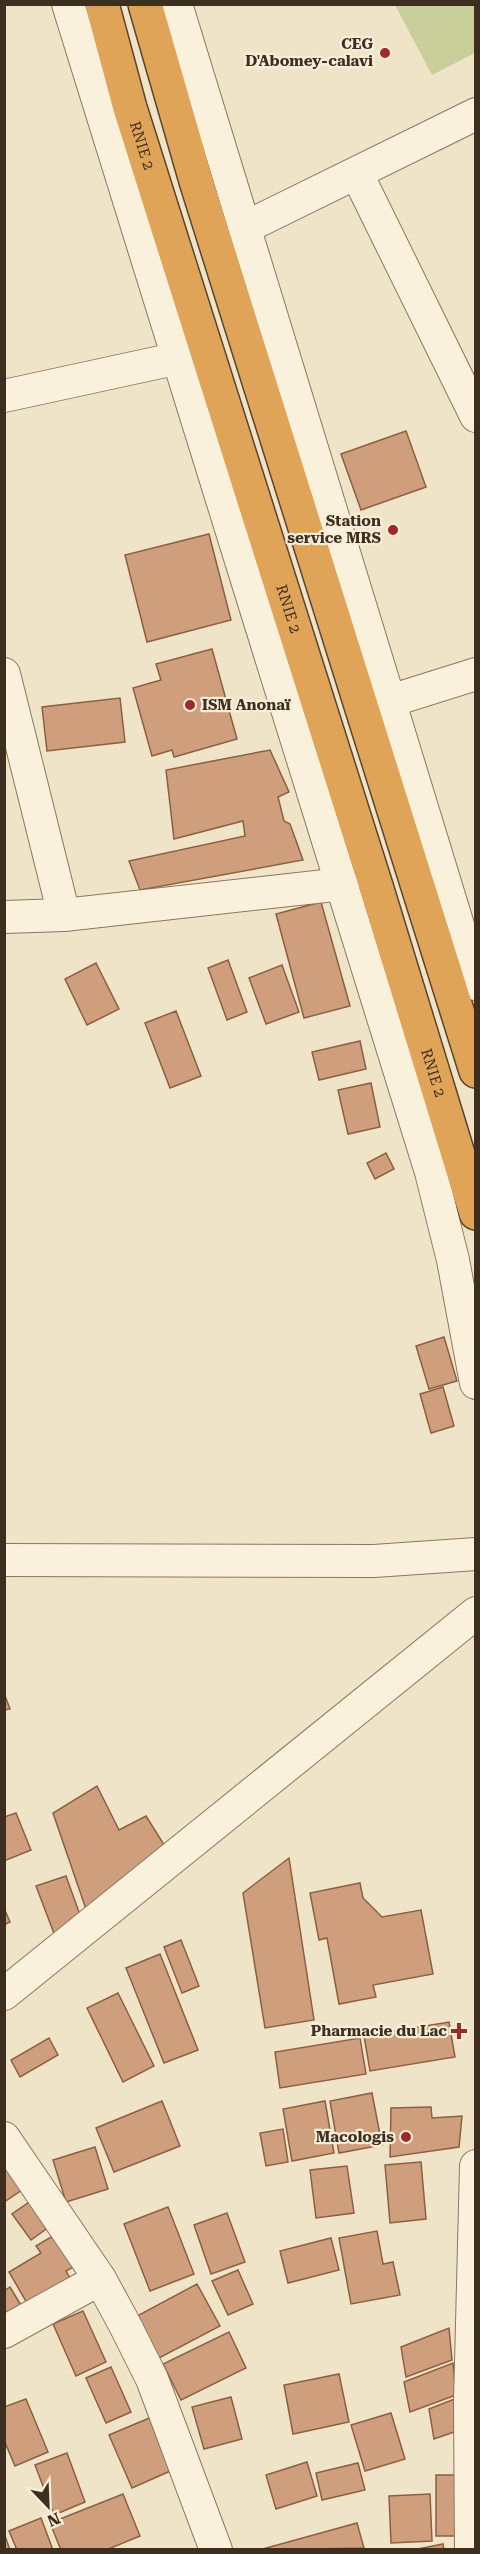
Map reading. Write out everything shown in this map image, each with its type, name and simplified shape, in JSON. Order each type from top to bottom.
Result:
[{"type":"highway","name":"RNIE 2","points":[[102,4],[130,108],[373,874],[476,1213]]},
{"type":"highway","points":[[145,4],[196,181],[476,1071]]},
{"type":"street","points":[[68,4],[343,884],[442,1213],[476,1383]]},
{"type":"street","points":[[176,4],[476,984]]},
{"type":"street","points":[[244,228],[476,114]]},
{"type":"street","points":[[357,174],[476,416]]},
{"type":"street","points":[[4,396],[179,358]]},
{"type":"street","points":[[4,674],[64,915]]},
{"type":"street","points":[[390,701],[476,674]]},
{"type":"street","points":[[4,917],[64,915],[343,884]]},
{"type":"street","points":[[4,1560],[374,1561],[476,1554]]},
{"type":"street","points":[[4,1994],[476,1613]]},
{"type":"street","points":[[4,2138],[100,2279],[152,2379],[216,2550]]},
{"type":"street","points":[[471,2550],[470,2403],[476,2166]]},
{"type":"street","points":[[4,2332],[100,2279]]},
{"type":"green space","points":[[395,5],[475,5],[475,53],[432,75]]},
{"type":"building","points":[[406,431],[426,487],[361,510],[341,454]]},
{"type":"building","points":[[209,534],[231,620],[147,642],[125,555]]},
{"type":"building","points":[[212,649],[237,739],[174,757],[172,750],[152,756],[133,688],[161,680],[156,664]]},
{"type":"building","points":[[120,698],[125,742],[47,751],[42,707]]},
{"type":"building","points":[[270,750],[289,792],[278,797],[284,821],[290,824],[303,860],[140,890],[129,861],[245,836],[243,821],[174,839],[166,770]]},
{"type":"building","points":[[321,902],[350,1006],[304,1018],[276,914]]},
{"type":"building","points":[[228,960],[247,1012],[227,1020],[208,968]]},
{"type":"building","points":[[96,963],[119,1009],[87,1025],[65,979]]},
{"type":"building","points":[[282,965],[299,1012],[266,1024],[249,978]]},
{"type":"building","points":[[176,1011],[201,1076],[170,1088],[145,1023]]},
{"type":"building","points":[[360,1041],[366,1069],[319,1080],[312,1052]]},
{"type":"building","points":[[371,1083],[380,1127],[348,1134],[338,1090]]},
{"type":"building","points":[[386,1153],[394,1169],[375,1179],[367,1163]]},
{"type":"building","points":[[444,1337],[457,1381],[429,1389],[416,1346]]},
{"type":"building","points":[[443,1387],[454,1426],[431,1433],[420,1394]]},
{"type":"building","points":[[4,1693],[10,1709],[4,1710]]},
{"type":"building","points":[[97,1786],[119,1830],[146,1816],[168,1851],[87,1912],[53,1813]]},
{"type":"building","points":[[16,1813],[31,1850],[4,1861],[4,1817]]},
{"type":"building","points":[[289,1858],[314,2020],[265,2028],[243,1893]]},
{"type":"building","points":[[66,1876],[80,1915],[55,1936],[36,1886]]},
{"type":"building","points":[[360,1883],[363,1898],[382,1917],[421,1910],[433,1974],[373,1985],[376,1997],[339,2004],[327,1938],[319,1940],[310,1893]]},
{"type":"building","points":[[4,1908],[10,1922],[4,1925]]},
{"type":"building","points":[[181,1940],[199,1986],[182,1993],[164,1947]]},
{"type":"building","points":[[160,1954],[198,2050],[164,2063],[126,1968]]},
{"type":"building","points":[[118,1993],[154,2066],[123,2082],[87,2008]]},
{"type":"building","points":[[449,2022],[455,2057],[370,2071],[364,2036]]},
{"type":"building","points":[[49,2038],[58,2055],[20,2077],[11,2060]]},
{"type":"building","points":[[360,2038],[366,2074],[280,2088],[275,2052]]},
{"type":"building","points":[[372,2093],[382,2145],[339,2153],[330,2101]]},
{"type":"building","points":[[162,2101],[180,2146],[114,2172],[96,2128]]},
{"type":"building","points":[[325,2101],[334,2153],[292,2161],[283,2109]]},
{"type":"building","points":[[431,2107],[432,2118],[462,2116],[459,2147],[390,2157],[391,2108]]},
{"type":"building","points":[[283,2129],[288,2162],[266,2166],[260,2133]]},
{"type":"building","points":[[95,2147],[108,2189],[66,2202],[53,2160]]},
{"type":"building","points":[[4,2153],[28,2186],[4,2202]]},
{"type":"building","points":[[421,2162],[426,2219],[390,2223],[385,2165]]},
{"type":"building","points":[[347,2166],[354,2213],[316,2218],[310,2170]]},
{"type":"building","points":[[35,2198],[53,2224],[31,2240],[12,2214]]},
{"type":"building","points":[[168,2207],[194,2274],[150,2291],[124,2224]]},
{"type":"building","points":[[227,2213],[245,2262],[211,2274],[194,2225]]},
{"type":"building","points":[[61,2231],[79,2264],[66,2271],[74,2285],[31,2310],[9,2272],[41,2253],[36,2246]]},
{"type":"building","points":[[377,2231],[383,2264],[393,2262],[400,2295],[351,2304],[339,2238]]},
{"type":"building","points":[[331,2238],[339,2270],[288,2283],[280,2251]]},
{"type":"building","points":[[238,2270],[253,2304],[228,2315],[212,2281]]},
{"type":"building","points":[[197,2284],[220,2326],[159,2358],[137,2316]]},
{"type":"building","points":[[10,2287],[25,2312],[4,2324],[4,2291]]},
{"type":"building","points":[[83,2311],[106,2362],[76,2376],[53,2324]]},
{"type":"building","points":[[449,2328],[452,2360],[406,2377],[401,2347]]},
{"type":"building","points":[[229,2332],[246,2368],[181,2400],[163,2364]]},
{"type":"building","points":[[453,2363],[456,2395],[410,2412],[404,2382]]},
{"type":"building","points":[[111,2367],[131,2412],[106,2423],[86,2378]]},
{"type":"building","points":[[339,2374],[349,2422],[293,2434],[284,2385]]},
{"type":"building","points":[[231,2397],[242,2439],[204,2449],[192,2407]]},
{"type":"building","points":[[457,2398],[460,2430],[434,2439],[429,2409]]},
{"type":"building","points":[[26,2399],[48,2452],[15,2466],[4,2440],[4,2407]]},
{"type":"building","points":[[391,2413],[405,2459],[365,2471],[351,2425]]},
{"type":"building","points":[[154,2416],[177,2468],[132,2488],[109,2435]]},
{"type":"building","points":[[67,2453],[85,2502],[54,2515],[35,2465]]},
{"type":"building","points":[[307,2462],[317,2496],[276,2509],[266,2475]]},
{"type":"building","points":[[358,2463],[365,2490],[322,2500],[316,2473]]},
{"type":"building","points":[[436,2475],[457,2475],[457,2536],[436,2536]]},
{"type":"building","points":[[123,2494],[140,2536],[106,2550],[61,2550],[50,2523]]},
{"type":"building","points":[[430,2494],[432,2541],[391,2543],[389,2496]]},
{"type":"building","points":[[41,2518],[53,2550],[17,2550],[9,2531]]},
{"type":"building","points":[[357,2523],[364,2548],[259,2550]]},
{"type":"building","points":[[4,2533],[10,2550],[4,2550]]},
{"type":"building","points":[[443,2544],[444,2550],[413,2550]]},
{"type":"place","name":"CEG D'Abomey-calavi","points":[[385,53]]},
{"type":"place","name":"Station service MRS","points":[[393,530]]},
{"type":"place","name":"ISM Anonaï","points":[[190,705]]},
{"type":"place","name":"Pharmacie du Lac","points":[[459,2031]]},
{"type":"place","name":"Macologis","points":[[406,2137]]}]
